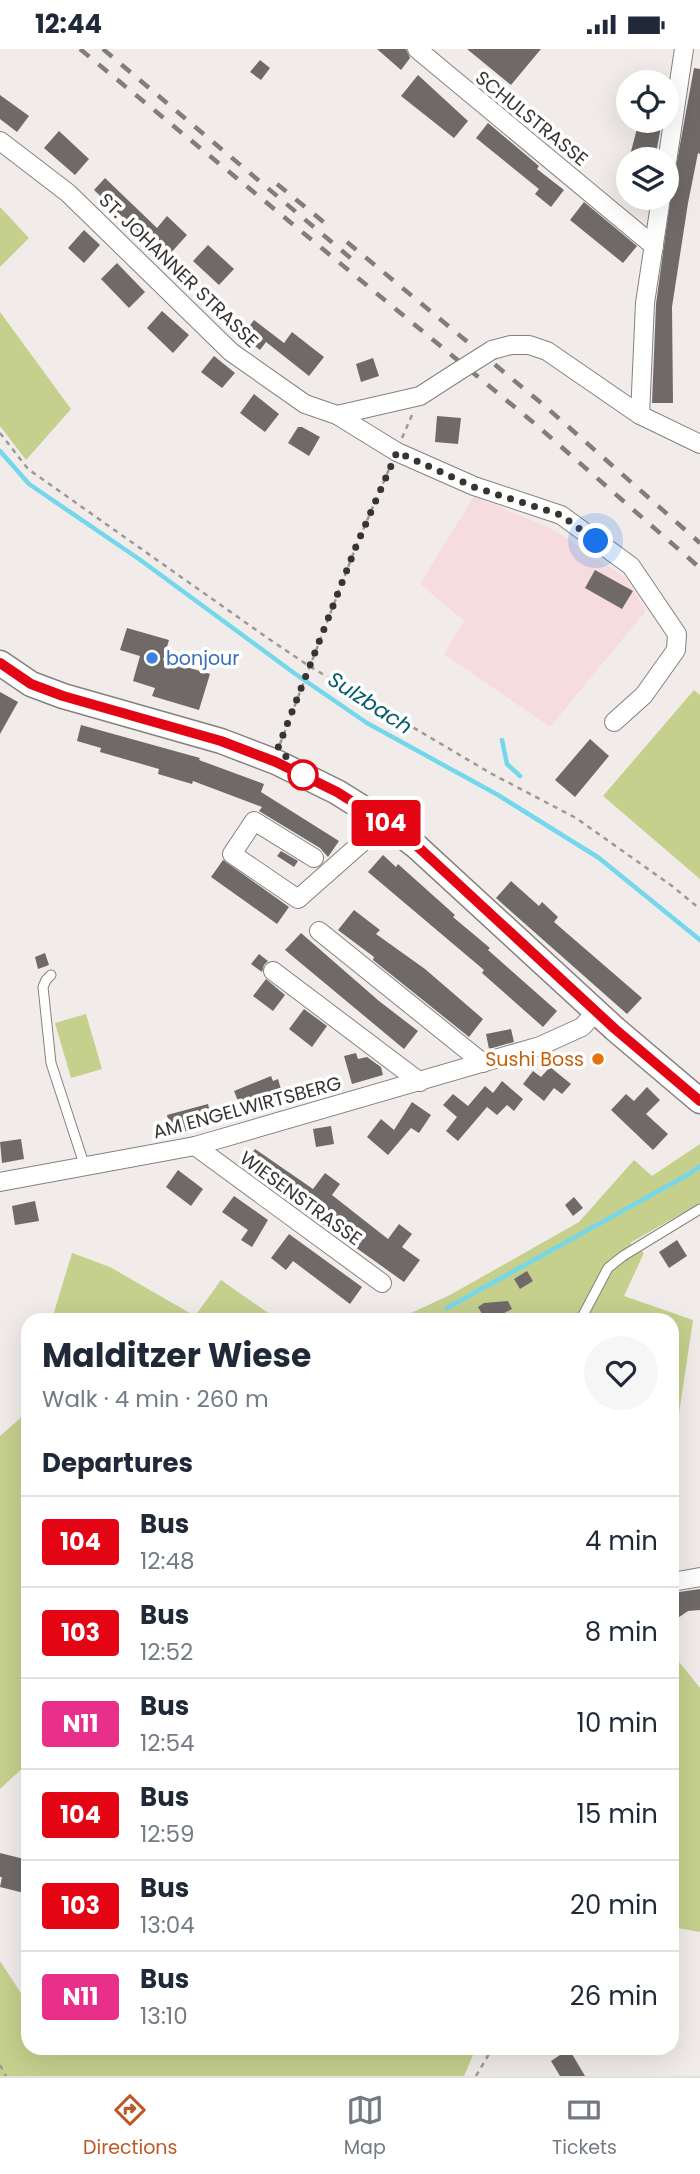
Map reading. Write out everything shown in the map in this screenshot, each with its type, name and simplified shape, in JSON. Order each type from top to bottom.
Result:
[{"type":"main road","points":[[0,663],[31,684],[63,696],[221,741],[276,762],[337,792],[385,822],[417,846],[700,1101]]},
{"type":"street","name":"SCHULSTRASSE","points":[[416,49],[654,246]]},
{"type":"street","points":[[669,147],[682,51]]},
{"type":"street","name":"ST. JOHANNER STRASSE","points":[[0,141],[77,201],[231,352],[289,395],[320,411],[337,415],[397,452],[474,487],[561,515],[631,566],[677,633],[676,650],[644,695],[614,722]]},
{"type":"street","points":[[640,415],[645,303],[659,210]]},
{"type":"street","points":[[337,415],[420,396],[492,350],[511,345],[529,345],[547,351],[640,415],[700,444]]},
{"type":"street","points":[[314,859],[254,821],[232,854],[298,899],[385,822]]},
{"type":"street","points":[[320,931],[483,1063]]},
{"type":"street","points":[[273,971],[420,1082]]},
{"type":"street","name":"AM ENGELWIRTSBERG","points":[[0,1182],[195,1146],[420,1082],[561,1038],[582,1027],[597,1011]]},
{"type":"street","name":"WIESENSTRASSE","points":[[195,1146],[382,1283]]},
{"type":"street","points":[[679,1581],[700,1577]]},
{"type":"lane","points":[[51,975],[43,987],[51,1063],[85,1167]]},
{"type":"lane","points":[[584,1313],[608,1268],[700,1209]]},
{"type":"path","points":[[278,748],[357,544],[420,396]]},
{"type":"path","points":[[0,433],[28,469],[309,666],[492,774],[576,818],[700,909]]},
{"type":"path","points":[[476,2076],[488,2055]]},
{"type":"path","points":[[0,2065],[6,2076]]},
{"type":"shaded area","points":[[474,496],[556,531],[626,578],[646,611],[550,727],[444,654],[464,621],[420,584]]},
{"type":"green space","points":[[0,207],[29,238],[0,267]]},
{"type":"green space","points":[[0,312],[71,409],[26,460],[0,426]]},
{"type":"green space","points":[[694,690],[700,695],[700,879],[603,796]]},
{"type":"green space","points":[[86,1014],[102,1069],[71,1078],[55,1023]]},
{"type":"green space","points":[[700,1144],[700,1203],[630,1243],[644,1253],[624,1296],[673,1313],[411,1313],[450,1295],[579,1222],[634,1160],[652,1176]]},
{"type":"green space","points":[[72,1253],[110,1267],[190,1313],[54,1313]]},
{"type":"green space","points":[[221,1280],[268,1313],[197,1313]]},
{"type":"green space","points":[[679,1315],[693,1320],[679,1413]]},
{"type":"green space","points":[[21,1418],[21,1770],[0,1789],[0,1436]]},
{"type":"green space","points":[[679,1662],[700,1688],[700,1932],[679,1928]]},
{"type":"green space","points":[[0,1961],[21,1993],[21,2055],[473,2055],[464,2076],[0,2076]]},
{"type":"building","points":[[377,49],[406,49],[410,58],[401,70]]},
{"type":"building","points":[[467,49],[541,49],[511,85]]},
{"type":"building","points":[[260,60],[270,68],[261,80],[250,72]]},
{"type":"building","points":[[694,68],[700,69],[700,154],[698,153],[688,203],[672,307],[673,403],[652,403],[656,304],[669,210],[679,210],[679,150]]},
{"type":"building","points":[[418,75],[468,121],[454,138],[401,96]]},
{"type":"building","points":[[0,95],[29,116],[17,132],[0,119]]},
{"type":"building","points":[[488,123],[539,166],[537,169],[564,190],[551,207],[535,194],[539,189],[476,138]]},
{"type":"building","points":[[59,131],[89,159],[75,175],[44,148]]},
{"type":"building","points":[[636,133],[660,133],[657,147],[632,147]]},
{"type":"building","points":[[105,178],[157,228],[167,216],[187,235],[168,256],[94,190]]},
{"type":"building","points":[[584,202],[637,246],[623,263],[570,220]]},
{"type":"building","points":[[84,230],[100,245],[84,263],[68,248]]},
{"type":"building","points":[[208,245],[234,269],[219,285],[193,261]]},
{"type":"building","points":[[117,263],[145,292],[129,308],[101,279]]},
{"type":"building","points":[[162,311],[189,335],[173,353],[147,328]]},
{"type":"building","points":[[254,320],[284,343],[292,332],[324,357],[309,376],[266,342],[260,350],[242,336]]},
{"type":"building","points":[[214,356],[235,373],[222,388],[201,372]]},
{"type":"building","points":[[373,358],[379,376],[361,382],[356,364]]},
{"type":"building","points":[[254,394],[279,414],[265,432],[240,413]]},
{"type":"building","points":[[437,416],[461,418],[458,444],[435,442]]},
{"type":"building","points":[[298,427],[320,437],[309,456],[288,443]]},
{"type":"building","points":[[595,570],[633,591],[622,609],[585,588]]},
{"type":"building","points":[[127,628],[169,640],[163,660],[210,674],[199,710],[152,696],[155,688],[133,681],[140,656],[120,650]]},
{"type":"building","points":[[0,692],[18,702],[0,734]]},
{"type":"building","points":[[81,725],[200,758],[199,760],[264,784],[261,792],[339,841],[328,857],[320,848],[259,811],[262,807],[193,781],[192,784],[158,774],[159,769],[100,752],[101,748],[77,741]]},
{"type":"building","points":[[590,739],[609,756],[575,797],[555,780]]},
{"type":"building","points":[[281,851],[298,861],[294,867],[277,856]]},
{"type":"building","points":[[383,855],[396,867],[398,864],[455,915],[453,917],[490,948],[488,950],[557,1011],[543,1027],[482,973],[484,970],[368,872]]},
{"type":"building","points":[[223,860],[289,907],[277,924],[211,877]]},
{"type":"building","points":[[511,881],[539,906],[542,902],[558,917],[554,922],[642,998],[627,1014],[496,898]]},
{"type":"building","points":[[354,910],[380,930],[376,934],[425,969],[483,1019],[469,1037],[338,930]]},
{"type":"building","points":[[301,933],[418,1031],[404,1049],[285,950]]},
{"type":"building","points":[[45,953],[49,965],[38,969],[35,957]]},
{"type":"building","points":[[259,954],[268,961],[262,972],[251,964]]},
{"type":"building","points":[[266,979],[285,995],[273,1011],[253,996]]},
{"type":"building","points":[[304,1009],[327,1026],[312,1047],[289,1029]]},
{"type":"building","points":[[511,1029],[514,1042],[489,1049],[486,1034]]},
{"type":"building","points":[[356,1053],[358,1059],[367,1057],[381,1067],[383,1075],[352,1084],[344,1056]]},
{"type":"building","points":[[550,1067],[571,1084],[562,1094],[554,1088],[544,1101],[523,1084],[533,1071],[541,1077]]},
{"type":"building","points":[[271,1076],[273,1081],[278,1079],[285,1103],[272,1107],[270,1100],[242,1111],[234,1091]]},
{"type":"building","points":[[502,1081],[523,1099],[514,1111],[507,1105],[497,1115],[487,1107],[458,1141],[446,1131],[457,1117],[443,1105],[453,1094],[468,1106],[485,1086],[493,1093]]},
{"type":"building","points":[[647,1087],[660,1100],[646,1114],[668,1134],[653,1150],[611,1110],[626,1094],[634,1101]]},
{"type":"building","points":[[412,1102],[431,1115],[419,1133],[411,1128],[388,1155],[367,1137],[381,1119],[394,1130]]},
{"type":"building","points":[[208,1104],[213,1124],[172,1135],[167,1115]]},
{"type":"building","points":[[331,1126],[334,1144],[316,1147],[313,1129]]},
{"type":"building","points":[[21,1139],[24,1159],[2,1163],[0,1142]]},
{"type":"building","points":[[255,1149],[313,1189],[325,1173],[340,1184],[332,1195],[388,1239],[399,1224],[412,1234],[402,1247],[420,1260],[404,1282],[243,1167]]},
{"type":"building","points":[[178,1170],[203,1189],[191,1206],[166,1187]]},
{"type":"building","points":[[234,1196],[268,1220],[252,1247],[241,1240],[248,1230],[222,1212]]},
{"type":"building","points":[[574,1197],[583,1208],[573,1216],[565,1205]]},
{"type":"building","points":[[35,1201],[39,1221],[15,1225],[12,1206]]},
{"type":"building","points":[[289,1234],[362,1287],[350,1304],[293,1261],[286,1270],[271,1258]]},
{"type":"building","points":[[677,1240],[687,1256],[669,1268],[659,1252]]},
{"type":"building","points":[[527,1271],[533,1281],[520,1289],[514,1279]]},
{"type":"building","points":[[508,1301],[512,1309],[504,1313],[482,1313],[478,1307],[484,1303]]},
{"type":"building","points":[[700,1589],[700,1610],[688,1611],[679,1617],[679,1592]]},
{"type":"building","points":[[0,1853],[21,1858],[21,1892],[0,1887]]},
{"type":"building","points":[[560,2055],[573,2055],[585,2076],[560,2076],[551,2061]]},
{"type":"waterway","name":"Sulzbach","points":[[0,451],[29,484],[139,559],[294,673],[367,723],[498,795],[599,858],[700,940]]},
{"type":"waterway","points":[[502,740],[507,764],[520,776]]},
{"type":"waterway","points":[[447,1308],[700,1166]]},
{"type":"railway","points":[[80,49],[534,423],[700,568]]},
{"type":"railway","points":[[103,49],[354,261]]},
{"type":"railway","points":[[277,184],[326,224]]},
{"type":"railway","points":[[347,242],[546,407],[700,543]]},
{"type":"bus line","name":"104","points":[[0,663],[31,684],[63,696],[221,741],[276,762],[337,792],[385,822],[417,846],[615,1029],[700,1101]]},
{"type":"place","name":"bonjour","points":[[152,658]]},
{"type":"place","name":"Sushi Boss","points":[[598,1059]]},
{"type":"route","points":[[303,775],[278,748],[301,683],[397,452],[474,487],[561,515],[596,541]]}]
